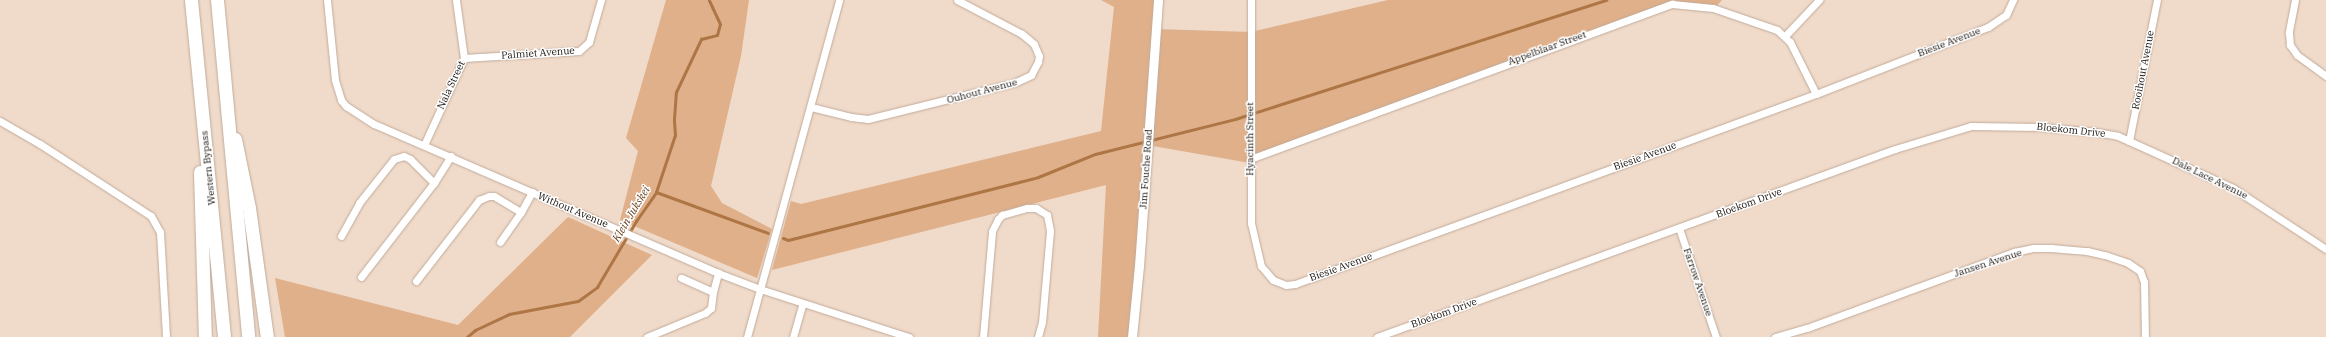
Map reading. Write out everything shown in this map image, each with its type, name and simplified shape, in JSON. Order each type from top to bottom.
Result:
[{"type":"highway","name":"Western Bypass","points":[[190,0],[224,337]]},
{"type":"highway","points":[[217,0],[225,106],[248,337]]},
{"type":"highway","points":[[201,98],[200,219],[205,337]]},
{"type":"highway","points":[[225,106],[244,180],[267,337]]},
{"type":"street","name":"Without Avenue","points":[[327,0],[335,80],[340,100],[346,106],[374,124],[424,144],[718,273],[760,289],[892,334],[909,337]]},
{"type":"street","name":"Nala Street","points":[[424,144],[464,58],[456,0]]},
{"type":"street","name":"Palmiet Avenue","points":[[464,58],[579,51],[590,42],[601,0]]},
{"type":"street","points":[[747,337],[839,0]]},
{"type":"street","name":"Ouhout Avenue","points":[[811,107],[851,117],[868,119],[1014,83],[1031,75],[1038,62],[1039,56],[1034,44],[1022,34],[956,0]]},
{"type":"street","name":"Jim Fouche Road","points":[[1132,337],[1148,146],[1158,0]]},
{"type":"street","name":"Hyacinth Street","points":[[1251,0],[1251,224],[1258,256],[1267,274]]},
{"type":"street","points":[[1816,94],[1786,36],[1819,0]]},
{"type":"street","name":"Biesie Avenue","points":[[1267,274],[1280,284],[1295,284],[1816,94],[1988,27],[2006,15],[2014,0]]},
{"type":"street","name":"Rooihout Avenue","points":[[2129,141],[2157,0]]},
{"type":"street","points":[[2295,0],[2289,32],[2290,45],[2297,55],[2326,76]]},
{"type":"street","name":"Appelblaar Street","points":[[1250,159],[1666,5],[1686,4],[1713,8],[1767,26],[1786,36]]},
{"type":"street","points":[[0,121],[40,144],[151,216],[160,232],[166,337]]},
{"type":"street","name":"Bloekom Drive","points":[[1377,337],[1894,149],[1971,126],[2013,125],[2082,130],[2107,133],[2129,141]]},
{"type":"street","name":"Dale Lace Avenue","points":[[2129,141],[2233,188],[2326,249]]},
{"type":"street","points":[[362,277],[434,183],[451,156]]},
{"type":"street","points":[[341,236],[359,203],[394,159],[408,158],[434,183]]},
{"type":"street","points":[[500,242],[521,212],[532,192]]},
{"type":"street","points":[[416,281],[484,197],[489,196],[499,198],[521,212]]},
{"type":"street","points":[[982,337],[992,231],[998,219],[1002,215],[1027,208],[1036,208],[1046,215],[1050,231],[1042,322],[1038,337]]},
{"type":"street","name":"Farrow Avenue","points":[[1679,228],[1716,337]]},
{"type":"street","name":"Jansen Avenue","points":[[1775,337],[1807,328],[2014,252],[2033,248],[2051,248],[2087,251],[2105,255],[2128,263],[2140,271],[2144,282],[2145,337]]},
{"type":"street","points":[[647,337],[708,311],[712,302],[712,292],[718,273]]},
{"type":"street","points":[[681,278],[712,292]]},
{"type":"street","points":[[793,337],[803,304]]},
{"type":"shaded area","points":[[666,0],[749,0],[741,56],[711,186],[722,203],[772,229],[757,278],[620,220],[638,151],[626,138]]},
{"type":"shaded area","points":[[1101,0],[1157,0],[1155,29],[1251,32],[1388,0],[1722,0],[1713,10],[1673,7],[1250,163],[1147,145],[1131,337],[1098,337],[1106,185],[772,270],[791,201],[801,204],[1101,131],[1114,7]]},
{"type":"shaded area","points":[[568,217],[652,255],[570,337],[285,337],[275,278],[458,325]]},
{"type":"waterway","name":"Klein Jukskei","points":[[467,337],[475,330],[509,314],[578,301],[597,287],[636,221],[656,192],[675,135],[674,119],[676,92],[701,39],[717,35],[720,24],[709,0]]},
{"type":"waterway","points":[[783,238],[788,240],[1038,177],[1095,154],[1235,119],[1606,0]]},
{"type":"waterway","points":[[656,192],[768,233]]}]
